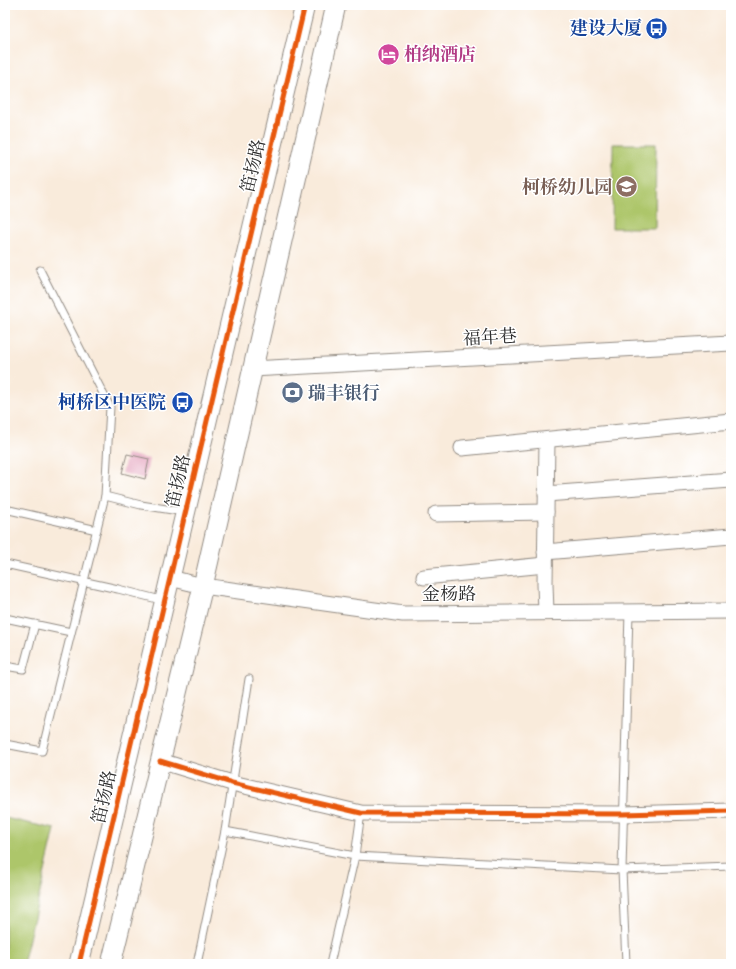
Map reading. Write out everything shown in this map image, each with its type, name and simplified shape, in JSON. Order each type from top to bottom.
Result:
[{"type":"street","name":"笛扬路","points":[[79,964],[305,5]]},
{"type":"street","points":[[111,964],[203,586],[336,5]]},
{"type":"street","name":"福年巷","points":[[252,369],[731,343]]},
{"type":"street","points":[[462,448],[731,421]]},
{"type":"street","points":[[546,612],[545,559],[547,440]]},
{"type":"street","points":[[546,494],[731,480]]},
{"type":"street","points":[[436,514],[546,512]]},
{"type":"street","points":[[424,577],[545,559],[731,536]]},
{"type":"street","name":"金杨路","points":[[170,578],[203,586],[403,614],[731,611]]},
{"type":"street","points":[[160,761],[232,783],[362,813],[623,814],[731,811]]},
{"type":"lane","points":[[5,744],[42,751],[106,496],[110,407],[40,270]]},
{"type":"lane","points":[[106,496],[141,505],[186,512]]},
{"type":"lane","points":[[5,509],[97,530]]},
{"type":"lane","points":[[5,564],[165,601]]},
{"type":"lane","points":[[626,964],[622,870],[629,612]]},
{"type":"lane","points":[[5,618],[71,632]]},
{"type":"lane","points":[[5,666],[22,669],[35,624]]},
{"type":"lane","points":[[197,964],[225,831],[249,679]]},
{"type":"lane","points":[[330,964],[355,856],[362,813]]},
{"type":"lane","points":[[225,831],[355,856],[622,870],[731,866]]},
{"type":"green space","points":[[613,144],[656,144],[655,228],[612,228]]},
{"type":"green space","points":[[5,818],[55,829],[23,964],[5,964]]},
{"type":"building","points":[[127,454],[149,459],[145,479],[122,473]]},
{"type":"cycle path","points":[[79,964],[305,5]]},
{"type":"cycle path","points":[[160,761],[232,783],[361,813],[623,814],[731,811]]},
{"type":"place","name":"建设大厦","points":[[657,28]]},
{"type":"place","name":"柏纳酒店","points":[[388,54]]},
{"type":"place","name":"柯桥幼儿园","points":[[627,187]]},
{"type":"place","name":"瑞丰银行","points":[[293,393]]},
{"type":"place","name":"柯桥区中医院","points":[[182,402]]}]
